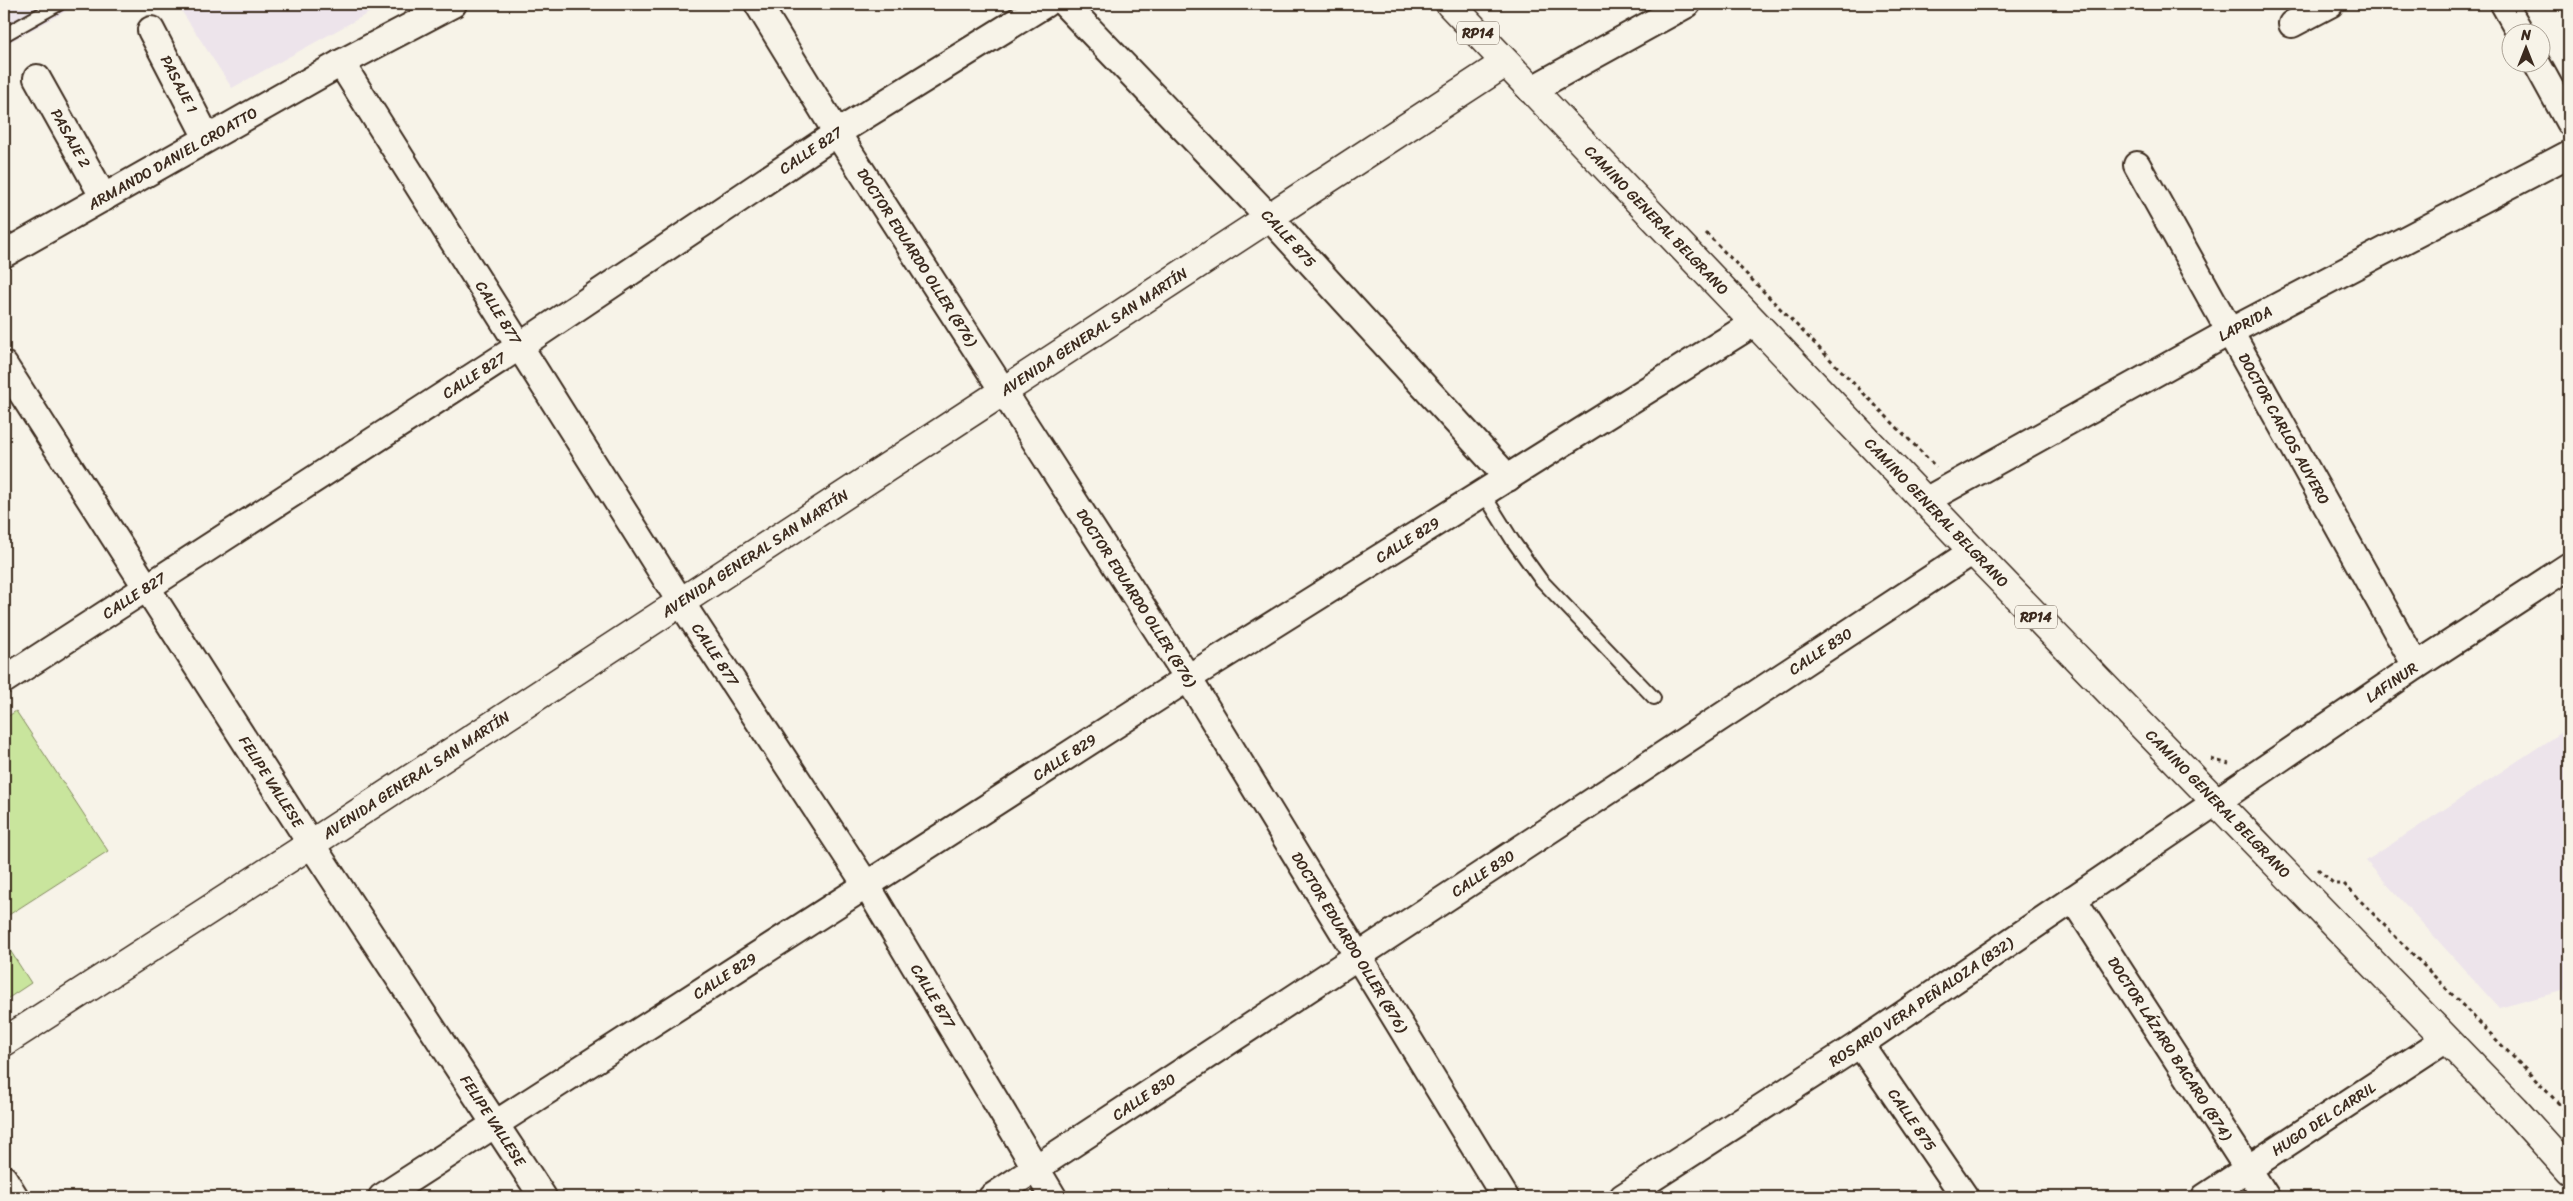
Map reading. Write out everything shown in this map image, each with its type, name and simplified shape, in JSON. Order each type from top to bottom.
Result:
[{"type":"main road","name":"CAMINO GENERAL BELGRANO","points":[[1450,4],[1973,551],[2444,1040],[2514,1109],[2569,1170]]},
{"type":"main road","name":"AVENIDA GENERAL SAN MARTÍN","points":[[4,1042],[311,844],[1505,63]]},
{"type":"street","name":"ARMANDO DANIEL CROATTO","points":[[4,254],[341,63],[454,4]]},
{"type":"street","name":"DOCTOR EDUARDO OLLER (876)","points":[[758,4],[837,133],[1188,678],[1505,1197]]},
{"type":"street","name":"CALLE 827","points":[[4,680],[520,346],[837,133],[1045,4]]},
{"type":"street","name":"CALLE 875","points":[[1065,4],[1269,218],[1508,478]]},
{"type":"street","points":[[1531,90],[1687,4]]},
{"type":"street","points":[[2292,24],[2330,4]]},
{"type":"street","points":[[2504,4],[2514,22]]},
{"type":"street","name":"PASAJE 1","points":[[151,30],[207,138]]},
{"type":"street","name":"CALLE 877","points":[[341,63],[680,601],[867,886],[1053,1197]]},
{"type":"street","points":[[2542,72],[2569,122]]},
{"type":"street","name":"PASAJE 2","points":[[37,78],[104,198]]},
{"type":"street","name":"LAPRIDA","points":[[1925,501],[2230,331],[2569,154]]},
{"type":"street","name":"DOCTOR CARLOS AUYERO","points":[[2138,165],[2416,666]]},
{"type":"street","name":"CALLE 829","points":[[382,1197],[1188,678],[1754,323]]},
{"type":"street","name":"FELIPE VALLESE","points":[[4,365],[311,844],[543,1197]]},
{"type":"street","name":"CALLE 830","points":[[992,1197],[1973,551]]},
{"type":"street","name":"LAFINUR","points":[[2216,803],[2416,666],[2569,566]]},
{"type":"street","name":"ROSARIO VERA PEÑALOZA (832)","points":[[1623,1197],[1860,1044],[2216,803]]},
{"type":"street","name":"DOCTOR LÁZARO BACARO (874)","points":[[2073,899],[2246,1170],[2266,1197]]},
{"type":"street","name":"HUGO DEL CARRIL","points":[[2205,1197],[2444,1040]]},
{"type":"street","name":"CALLE 875","points":[[1860,1044],[1965,1197]]},
{"type":"street","points":[[4,1179],[15,1197]]},
{"type":"lane","points":[[4,35],[60,4]]},
{"type":"lane","points":[[1483,493],[1540,580],[1654,698]]},
{"type":"path","points":[[1702,229],[1954,485]]},
{"type":"path","points":[[2210,759],[2230,765],[2246,783]]},
{"type":"path","points":[[2313,864],[2334,884],[2344,884],[2569,1114]]},
{"type":"shaded area","points":[[4,4],[79,4],[4,45]]},
{"type":"shaded area","points":[[177,4],[385,4],[232,88]]},
{"type":"shaded area","points":[[2569,727],[2569,989],[2499,1008],[2366,861]]},
{"type":"green space","points":[[16,711],[108,851],[4,918],[4,719]]},
{"type":"green space","points":[[4,941],[31,983],[4,1001]]}]
